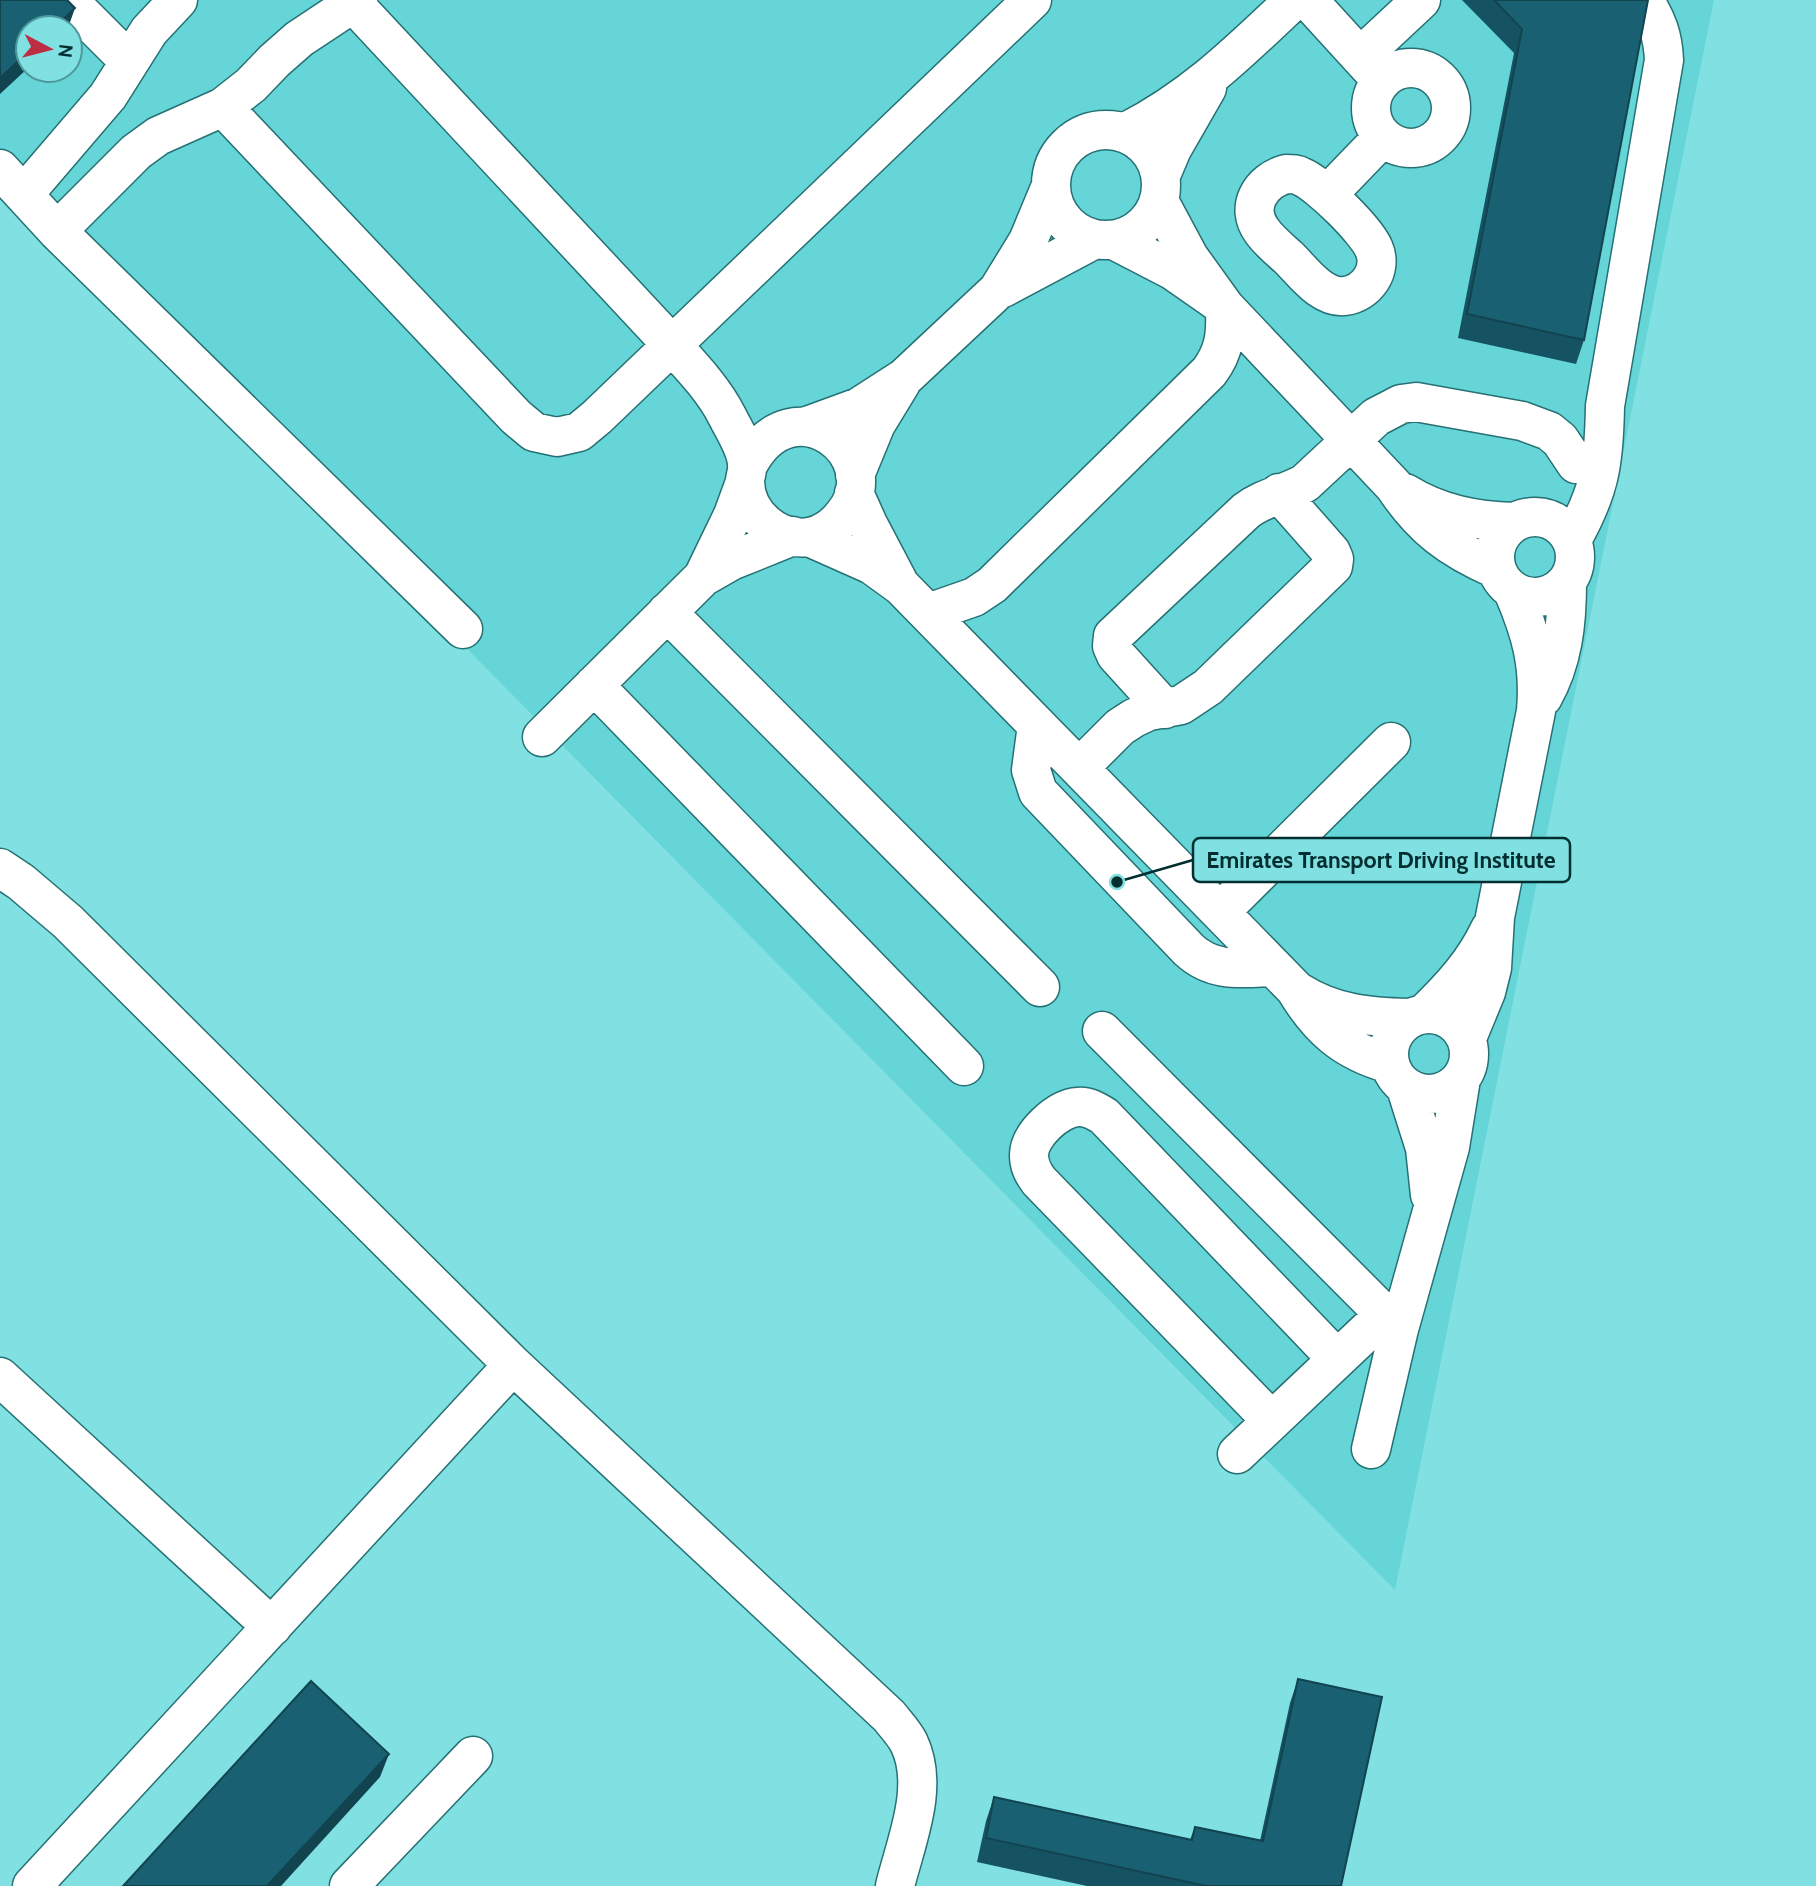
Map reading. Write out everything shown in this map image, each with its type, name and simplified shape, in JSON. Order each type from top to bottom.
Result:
[{"type":"lane","points":[[68,0],[129,61]]},
{"type":"lane","points":[[178,0],[149,31],[108,96],[12,181],[57,231],[463,629]]},
{"type":"lane","points":[[223,107],[516,417],[534,432],[557,437],[579,432],[683,357],[1032,0]]},
{"type":"lane","points":[[1126,132],[1173,106],[1216,74],[1294,0]]},
{"type":"lane","points":[[1308,0],[1371,69],[1374,94],[1371,109],[1375,125],[1383,137],[1398,147],[1415,149],[1432,143],[1444,132],[1451,116],[1450,99],[1443,83],[1430,73],[1413,68],[1397,71],[1371,69]]},
{"type":"lane","points":[[1371,69],[1421,0]]},
{"type":"lane","points":[[1572,540],[1586,517],[1603,462],[1605,406],[1664,60],[1663,38],[1656,17],[1644,0]]},
{"type":"lane","points":[[57,231],[136,152],[158,136],[223,107],[251,85],[299,39],[356,1],[683,357],[726,413],[746,473],[749,502],[759,519],[774,531],[841,549],[872,565],[901,586],[1284,978],[1325,1029],[1344,1045],[1425,1094],[1445,1092],[1461,1079]]},
{"type":"lane","points":[[703,577],[729,525],[757,447],[771,435],[859,407],[904,378],[998,290],[1046,263],[1104,240],[1134,233],[1149,219],[1177,141],[1216,74]]},
{"type":"lane","points":[[998,290],[1028,242],[1051,188],[1056,161],[1073,140],[1098,129],[1126,132],[1142,142],[1155,157],[1160,188],[1189,257],[1225,307],[1395,486],[1416,500],[1439,510],[1489,522],[1552,519],[1564,528],[1572,540],[1576,555],[1574,570],[1567,583],[1555,593],[1541,598],[1527,597],[1428,528],[1409,509],[1395,486]]},
{"type":"lane","points":[[1328,195],[1383,137]]},
{"type":"lane","points":[[1051,188],[1055,205],[1064,221],[1078,233],[1104,240],[1172,270],[1225,307]]},
{"type":"lane","points":[[929,613],[974,597],[992,585],[1209,372],[1219,360],[1224,345],[1225,307]]},
{"type":"lane","points":[[683,357],[740,401],[798,427],[825,432],[840,443],[850,458],[868,524],[901,586]]},
{"type":"lane","points":[[542,737],[703,577],[731,561],[825,531],[838,522],[849,509],[876,424],[904,378]]},
{"type":"lane","points":[[1165,709],[1116,655],[1112,646],[1113,636],[1246,511],[1268,497],[1306,483],[1387,409],[1416,402],[1536,425],[1560,440],[1576,464]]},
{"type":"lane","points":[[1371,1449],[1391,1322],[1450,1147],[1461,1079],[1469,1060],[1467,1038],[1486,992],[1492,968],[1495,917],[1536,711],[1538,684],[1535,652],[1526,621],[1504,580],[1495,551],[1501,534],[1525,519],[1576,464],[1605,406]]},
{"type":"lane","points":[[1079,768],[1120,727],[1149,711],[1181,705],[1208,687],[1333,566],[1331,552],[1279,494]]},
{"type":"lane","points":[[1536,711],[1549,688],[1561,650],[1567,610],[1567,583]]},
{"type":"lane","points":[[667,612],[1040,987]]},
{"type":"lane","points":[[594,685],[964,1066]]},
{"type":"lane","points":[[1037,725],[1031,770],[1038,792],[1198,958],[1219,968],[1284,978],[1314,1001],[1358,1016],[1441,1014],[1457,1024],[1467,1038]]},
{"type":"lane","points":[[1220,912],[1391,742]]},
{"type":"lane","points":[[0,867],[68,922],[513,1365],[890,1716],[909,1742],[918,1772],[915,1804],[895,1886]]},
{"type":"lane","points":[[1430,1211],[1430,1179],[1425,1148],[1389,1046],[1396,1030],[1447,993],[1466,970],[1495,917]]},
{"type":"lane","points":[[1102,1031],[1391,1322]]},
{"type":"lane","points":[[1272,1421],[1039,1181],[1030,1168],[1028,1153],[1034,1138],[1049,1123],[1062,1112],[1076,1107],[1091,1108],[1104,1116],[1337,1359]]},
{"type":"lane","points":[[1237,1454],[1337,1359],[1391,1322]]},
{"type":"lane","points":[[33,1886],[513,1365]]},
{"type":"lane","points":[[0,1377],[272,1627]]},
{"type":"lane","points":[[349,1886],[473,1756]]},
{"type":"shaded area","points":[[0,0],[1714,0],[1395,1590],[0,175]]},
{"type":"building","points":[[0,0],[67,0],[75,8],[69,14],[14,14],[14,65],[0,78]]},
{"type":"building","points":[[1494,0],[1648,0],[1584,340],[1467,314],[1522,29]]},
{"type":"building","points":[[1298,1679],[1382,1697],[1341,1886],[1206,1886],[986,1838],[994,1797],[1192,1840],[1195,1827],[1263,1841]]},
{"type":"building","points":[[311,1681],[389,1754],[267,1886],[123,1886]]},
{"type":"place","name":"Emirates Transport Driving Institute","points":[[1117,882]]}]
